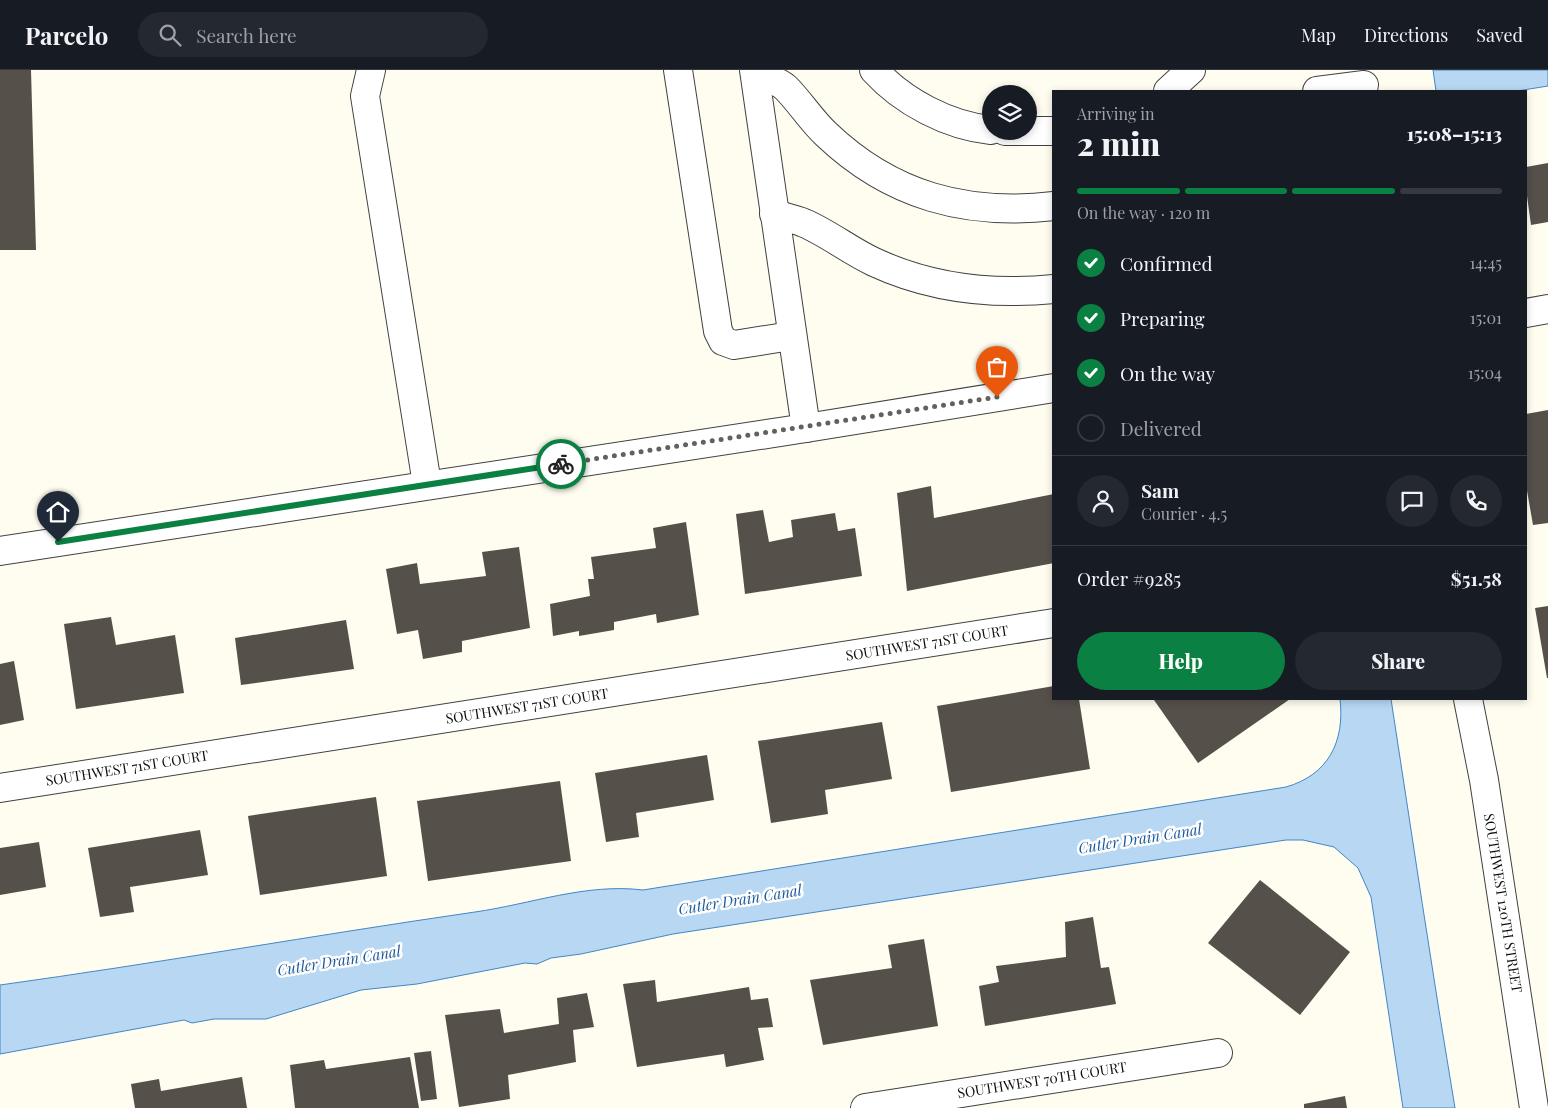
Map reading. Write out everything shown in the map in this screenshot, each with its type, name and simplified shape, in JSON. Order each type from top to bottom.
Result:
[{"type":"street","points":[[371,70],[365,96],[427,484]]},
{"type":"street","points":[[678,70],[718,331],[724,342],[734,344],[791,336]]},
{"type":"street","points":[[874,70],[900,93],[925,109],[957,122],[982,128]]},
{"type":"street","points":[[1169,90],[1191,70]]},
{"type":"street","points":[[754,72],[791,336],[806,428]]},
{"type":"street","points":[[754,72],[785,87],[826,134],[856,158],[891,181],[927,197],[957,205],[1013,209],[1052,206]]},
{"type":"street","points":[[1322,90],[1364,82]]},
{"type":"street","points":[[1037,131],[1052,131]]},
{"type":"street","points":[[774,214],[804,223],[875,263],[936,284],[970,290],[1002,292],[1052,289]]},
{"type":"street","points":[[1527,313],[1548,309]]},
{"type":"street","points":[[0,551],[427,484],[806,428],[1052,388]]},
{"type":"street","name":"SOUTHWEST 71ST COURT","points":[[0,788],[1052,623]]},
{"type":"street","name":"SOUTHWEST 120TH STREET","points":[[1468,700],[1538,1059],[1534,1108]]},
{"type":"street","name":"SOUTHWEST 70TH COURT","points":[[865,1108],[1218,1053]]},
{"type":"water","points":[[1433,70],[1548,70],[1548,86],[1523,90],[1436,90]]},
{"type":"water","name":"Cutler Drain Canal","points":[[1340,700],[1391,700],[1455,1108],[1403,1108],[1371,897],[1358,868],[1334,847],[1303,840],[1286,840],[673,934],[581,954],[551,958],[537,964],[525,963],[417,984],[361,990],[266,1019],[214,1019],[192,1023],[184,1020],[0,1054],[0,985],[475,912],[559,895],[601,889],[643,890],[1286,787],[1301,782],[1313,774],[1331,755],[1340,729]]},
{"type":"building","points":[[0,70],[31,70],[36,250],[0,250]]},
{"type":"building","points":[[1548,163],[1548,222],[1531,225],[1527,196],[1527,167]]},
{"type":"building","points":[[1548,410],[1548,523],[1533,525],[1527,491],[1527,414]]},
{"type":"building","points":[[931,486],[934,518],[1052,494],[1052,563],[907,591],[897,493]]},
{"type":"building","points":[[763,510],[769,542],[793,537],[791,520],[835,513],[838,531],[855,528],[862,576],[745,594],[736,514]]},
{"type":"building","points":[[686,522],[699,615],[657,623],[656,614],[614,622],[614,630],[579,636],[579,631],[553,636],[550,604],[590,596],[588,579],[594,579],[591,557],[656,548],[653,528]]},
{"type":"building","points":[[519,547],[530,628],[462,641],[462,652],[423,659],[418,630],[397,634],[386,569],[417,563],[420,584],[486,576],[482,552]]},
{"type":"building","points":[[1548,606],[1548,678],[1547,678],[1535,608]]},
{"type":"building","points":[[111,617],[116,645],[175,635],[184,693],[76,709],[64,624]]},
{"type":"building","points":[[346,620],[354,669],[241,685],[235,638]]},
{"type":"building","points":[[14,661],[24,720],[0,725],[0,664]]},
{"type":"building","points":[[1052,686],[1052,700],[1079,700],[1090,769],[951,792],[937,706]]},
{"type":"building","points":[[1154,700],[1289,700],[1198,763]]},
{"type":"building","points":[[882,722],[892,779],[825,790],[828,814],[771,823],[758,741]]},
{"type":"building","points":[[707,755],[714,800],[636,813],[639,837],[606,842],[595,773]]},
{"type":"building","points":[[560,781],[571,861],[428,881],[417,801]]},
{"type":"building","points":[[376,797],[387,876],[260,895],[248,816]]},
{"type":"building","points":[[200,830],[208,875],[130,887],[134,912],[100,917],[88,848]]},
{"type":"building","points":[[39,842],[46,887],[0,895],[0,848]]},
{"type":"building","points":[[1260,880],[1350,952],[1300,1015],[1208,943]]},
{"type":"building","points":[[1093,917],[1101,968],[1109,967],[1116,1004],[985,1026],[979,986],[999,982],[996,966],[1066,957],[1065,922]]},
{"type":"building","points":[[924,939],[938,1026],[823,1045],[810,980],[892,968],[888,945]]},
{"type":"building","points":[[655,980],[657,1002],[749,987],[751,1000],[768,998],[773,1027],[758,1028],[764,1060],[726,1067],[724,1054],[637,1067],[623,984]]},
{"type":"building","points":[[587,993],[594,1027],[573,1030],[576,1062],[508,1075],[510,1099],[459,1107],[445,1015],[500,1009],[504,1033],[559,1024],[557,998]]},
{"type":"building","points":[[431,1051],[437,1099],[421,1101],[414,1053]]},
{"type":"building","points":[[410,1057],[419,1108],[295,1108],[290,1065],[324,1060],[326,1069]]},
{"type":"building","points":[[242,1077],[247,1108],[135,1108],[131,1084],[159,1079],[161,1091]]},
{"type":"building","points":[[1345,1096],[1347,1108],[1304,1108],[1304,1104]]},
{"type":"way so far","points":[[561,464],[806,428],[997,397]]},
{"type":"route","points":[[58,542],[561,464]]}]
